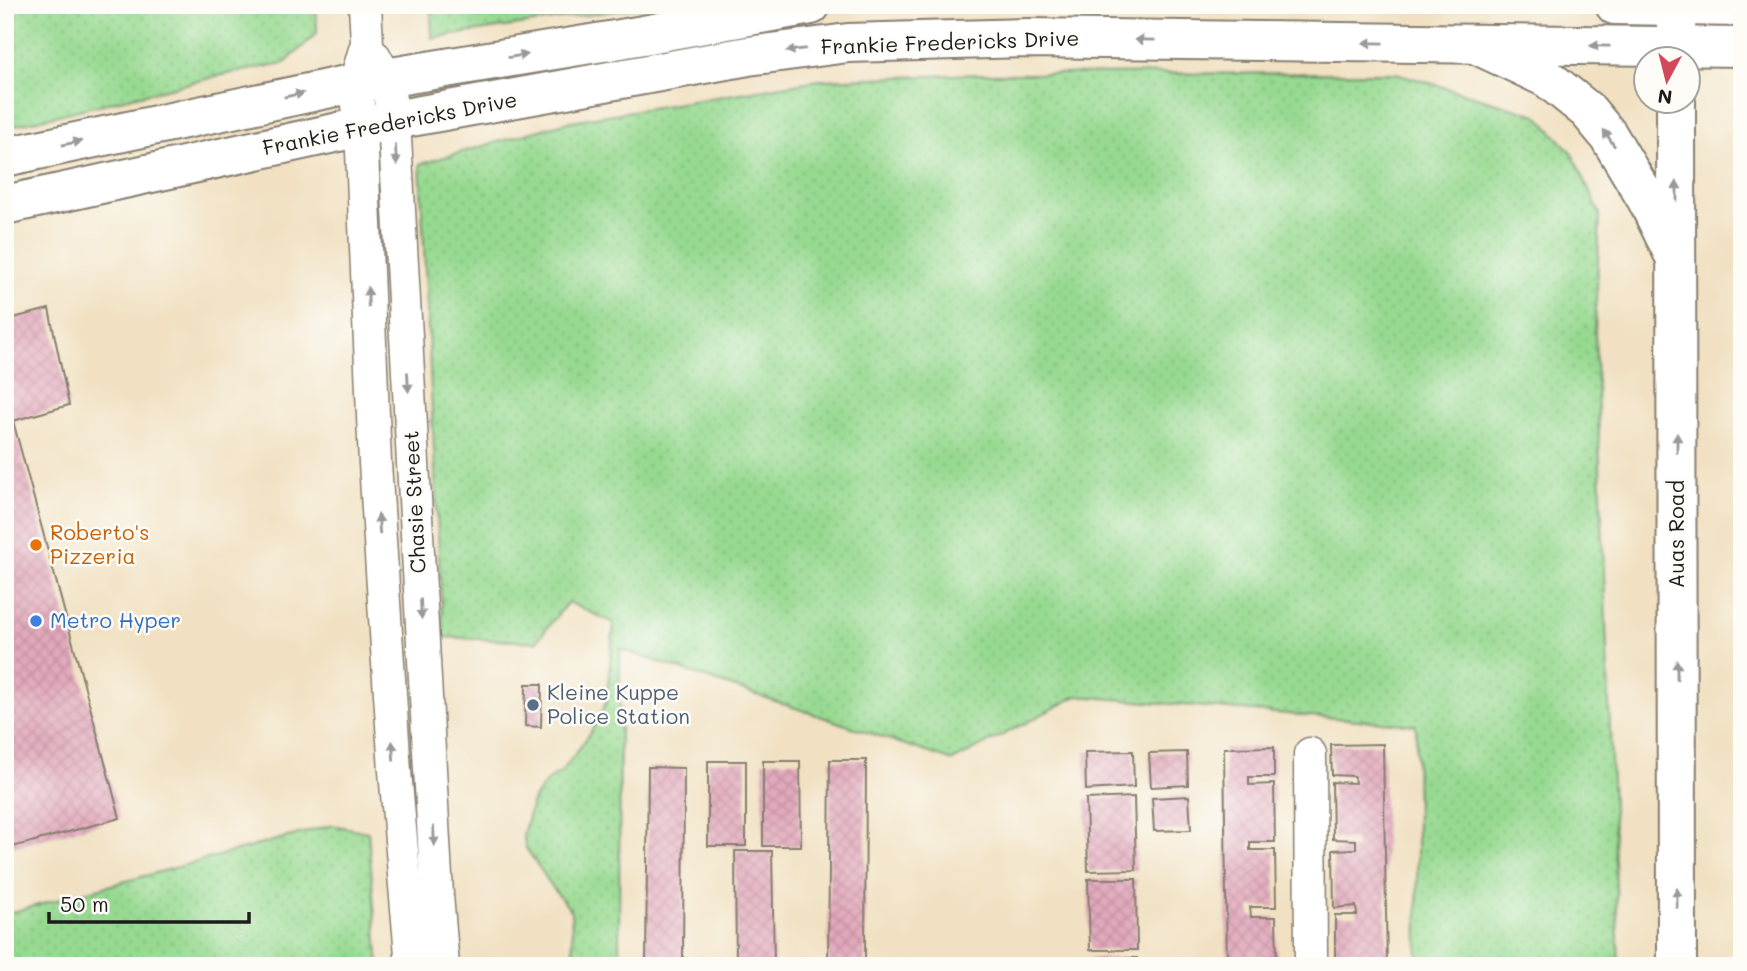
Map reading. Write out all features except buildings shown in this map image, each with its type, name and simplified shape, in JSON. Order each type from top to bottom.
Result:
[{"type":"main road","name":"Frankie Fredericks Drive","points":[[5,157],[371,80],[811,5]]},
{"type":"main road","points":[[1615,5],[1742,7]]},
{"type":"main road","points":[[1676,6],[1676,46]]},
{"type":"main road","name":"Frankie Fredericks Drive","points":[[5,205],[377,124],[748,56],[848,43],[1027,38],[1475,44],[1632,51]]},
{"type":"main road","points":[[1475,44],[1547,78],[1588,111],[1608,135],[1647,200],[1678,261]]},
{"type":"main road","name":"Frankie Fredericks Drive","points":[[1702,51],[1742,47]]},
{"type":"main road","name":"Auas Road","points":[[1676,116],[1677,966]]},
{"type":"street","name":"Chasie Street","points":[[365,5],[377,124],[443,966]]},
{"type":"street","name":"Chasie Street","points":[[377,124],[375,463],[395,771],[412,966]]},
{"type":"street","points":[[1310,754],[1311,966]]},
{"type":"green space","points":[[5,5],[316,5],[317,33],[285,63],[227,74],[5,128]]},
{"type":"green space","points":[[431,5],[654,5],[432,38]]},
{"type":"green space","points":[[1396,73],[1537,115],[1572,153],[1600,214],[1595,334],[1619,966],[1418,966],[1416,725],[1077,696],[953,761],[620,649],[619,966],[574,966],[571,911],[526,848],[523,834],[533,800],[547,781],[562,771],[578,750],[606,703],[614,623],[568,602],[536,642],[443,637],[420,164],[571,121],[819,80],[978,74]]},
{"type":"green space","points":[[332,825],[368,832],[379,966],[5,966],[5,914]]},
{"type":"place","name":"Roberto's Pizzeria","points":[[36,545]]},
{"type":"place","name":"Metro Hyper","points":[[36,621]]},
{"type":"place","name":"Kleine Kuppe Police Station","points":[[533,705]]}]
